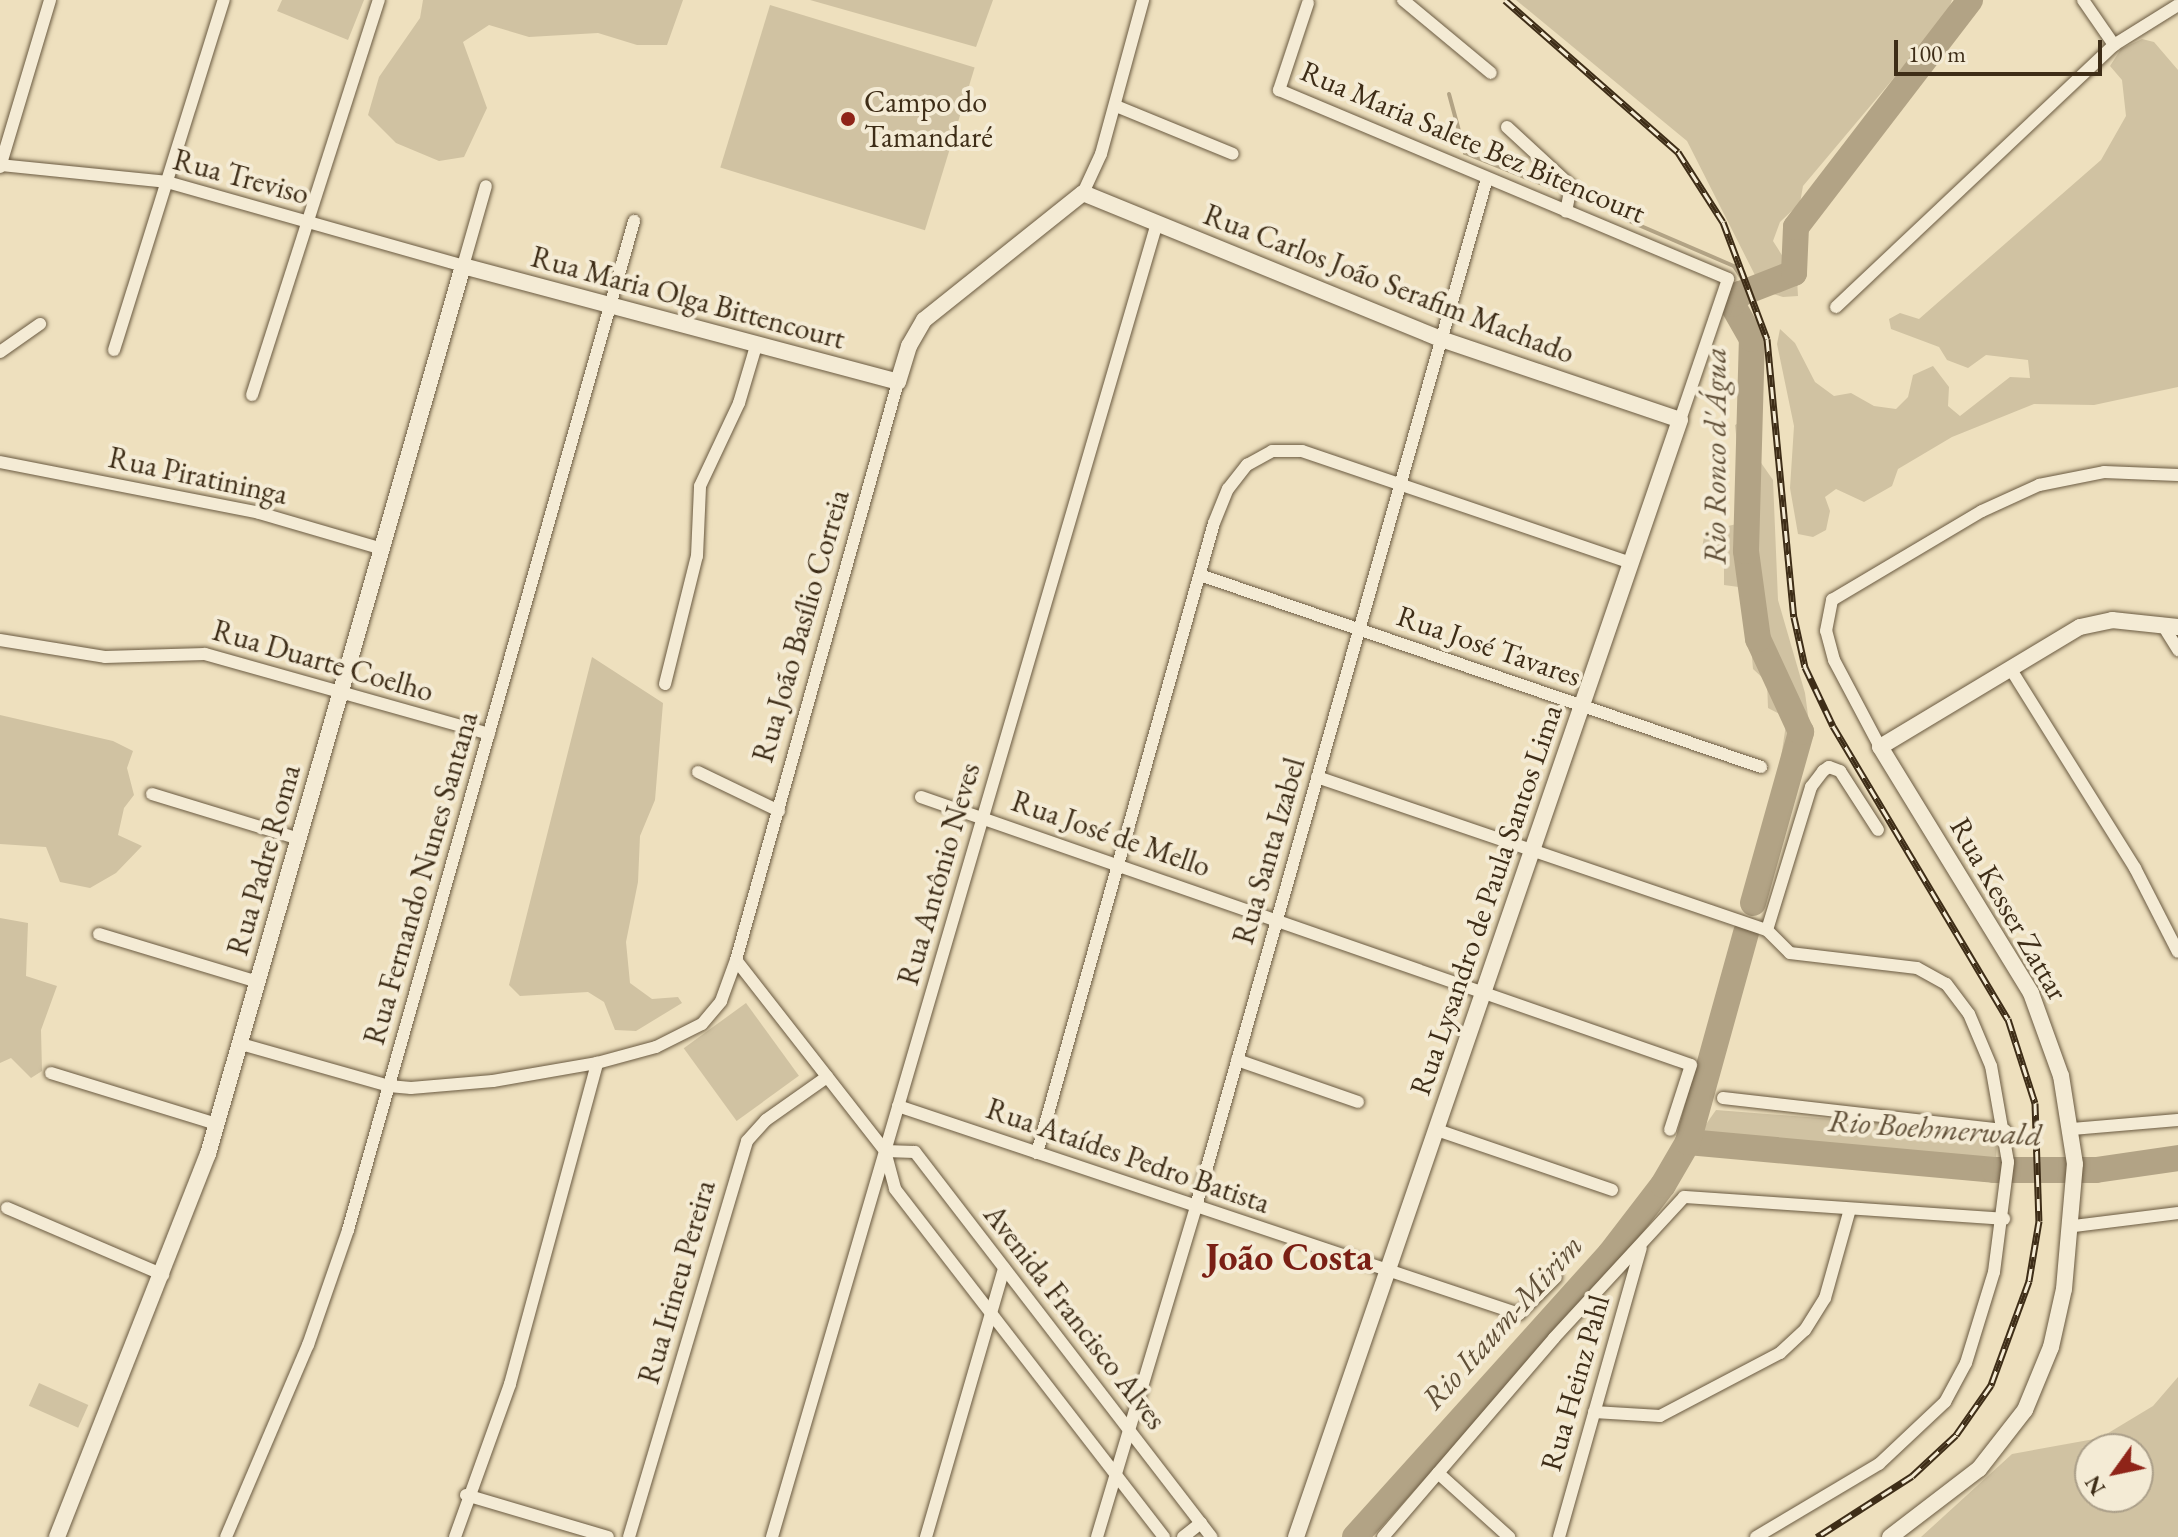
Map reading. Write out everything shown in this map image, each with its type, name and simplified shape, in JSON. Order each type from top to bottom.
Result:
[{"type":"street","points":[[0,166],[50,0]]},
{"type":"street","points":[[114,350],[224,0]]},
{"type":"street","points":[[252,395],[379,0]]},
{"type":"street","points":[[1083,193],[1116,106],[1143,0]]},
{"type":"street","points":[[1403,0],[1491,73]]},
{"type":"street","points":[[2083,0],[2114,45]]},
{"type":"street","name":"Rua Maria Salete Bez Bitencourt","points":[[1308,3],[1279,90],[1728,279]]},
{"type":"street","points":[[1836,307],[2114,45],[2178,5]]},
{"type":"street","points":[[1116,106],[1233,154]]},
{"type":"street","points":[[1507,127],[1571,186],[1566,212]]},
{"type":"street","name":"Rua Treviso","points":[[0,166],[167,182],[463,266]]},
{"type":"street","name":"Rua Santa Izabel","points":[[1097,1537],[1131,1432],[1196,1206],[1487,178]]},
{"type":"street","name":"Rua Padre Roma","points":[[57,1537],[163,1275],[217,1124],[486,186]]},
{"type":"street","name":"Rua Carlos João Serafim Machado","points":[[1083,193],[1156,226],[1441,339],[1680,420]]},
{"type":"street","name":"Rua João Basílio Correia","points":[[241,1044],[389,1086],[493,1081],[597,1063],[656,1047],[702,1024],[721,1001],[736,960],[909,346],[936,307],[1083,193]]},
{"type":"street","name":"Rua Fernando Nunes Santana","points":[[226,1537],[322,1309],[389,1086],[634,221]]},
{"type":"street","name":"Rua Antônio Neves","points":[[772,1537],[1156,226]]},
{"type":"street","name":"Rua Maria Olga Bittencourt","points":[[463,266],[898,382]]},
{"type":"street","name":"Rua Lysandro de Paula Santos Lima","points":[[1296,1537],[1728,279]]},
{"type":"street","points":[[0,352],[40,324]]},
{"type":"street","points":[[665,684],[697,556],[700,486],[739,403],[756,346]]},
{"type":"street","points":[[1037,1153],[1220,504],[1235,477],[1257,457],[1302,451],[1631,563]]},
{"type":"street","name":"Rua Piratininga","points":[[0,462],[259,513],[382,549]]},
{"type":"street","name":"Rua Kesser Zattar","points":[[1890,1537],[1979,1469],[2025,1410],[2057,1325],[2074,1226],[2075,1164],[2072,1129],[2051,1041],[2031,993],[1880,747],[1834,660],[1826,631],[1832,600],[1982,511],[2039,485],[2104,472],[2178,475]]},
{"type":"street","name":"Rua José Tavares","points":[[1200,575],[1761,767]]},
{"type":"street","points":[[1880,747],[2010,668],[2096,622],[2170,625],[2178,650]]},
{"type":"street","name":"Rua Duarte Coelho","points":[[0,640],[105,657],[190,651],[489,734]]},
{"type":"street","points":[[2010,668],[2135,868],[2178,952]]},
{"type":"street","points":[[1767,930],[1811,787],[1823,771],[1829,767],[1840,771],[1878,830]]},
{"type":"street","points":[[698,772],[779,811]]},
{"type":"street","points":[[1317,777],[1767,930],[1790,953],[1917,968],[1946,984],[1969,1014],[1985,1049],[2005,1130],[2008,1162],[2004,1219],[1977,1333],[1945,1402],[1879,1464],[1756,1537]]},
{"type":"street","points":[[152,794],[299,839]]},
{"type":"street","name":"Rua José de Mello","points":[[921,797],[1485,990],[1691,1065],[1670,1130]]},
{"type":"street","points":[[99,934],[258,982]]},
{"type":"street","points":[[736,960],[885,1151],[895,1189],[1164,1537]]},
{"type":"street","points":[[1237,1060],[1358,1102]]},
{"type":"street","points":[[455,1537],[466,1495],[510,1384],[597,1063]]},
{"type":"street","points":[[51,1073],[217,1124]]},
{"type":"street","name":"Rua Irineu Pereira","points":[[629,1537],[747,1141],[766,1120],[827,1077]]},
{"type":"street","points":[[1723,1098],[2005,1130]]},
{"type":"street","name":"Rua Ataídes Pedro Batista","points":[[898,1106],[1519,1314],[1556,1277]]},
{"type":"street","points":[[2072,1129],[2178,1120]]},
{"type":"street","points":[[1437,1130],[1612,1190]]},
{"type":"street","name":"Avenida Francisco Alves","points":[[885,1151],[915,1152],[1211,1537]]},
{"type":"street","points":[[1383,1537],[1684,1197],[2004,1219]]},
{"type":"street","points":[[7,1208],[163,1275]]},
{"type":"street","points":[[1594,1412],[1660,1416],[1780,1353],[1805,1330],[1825,1298],[1850,1209]]},
{"type":"street","points":[[2074,1226],[2178,1213]]},
{"type":"street","name":"Rua Heinz Pahl","points":[[1559,1537],[1642,1244]]},
{"type":"street","points":[[926,1537],[1004,1268]]},
{"type":"street","points":[[1438,1473],[1509,1537]]},
{"type":"street","points":[[466,1495],[608,1537]]},
{"type":"street","points":[[1183,1537],[1201,1523]]},
{"type":"shaded area","points":[[282,0],[364,0],[348,40],[277,11]]},
{"type":"shaded area","points":[[423,0],[683,0],[667,45],[637,45],[598,33],[529,37],[489,25],[463,42],[487,108],[464,157],[439,161],[396,143],[368,115],[379,77],[420,18]]},
{"type":"shaded area","points":[[810,0],[993,0],[976,47]]},
{"type":"shaded area","points":[[1516,0],[1952,0],[1946,16],[1803,186],[1800,203],[1780,222],[1773,241],[1797,279],[1798,296],[1783,297],[1763,291],[1687,141]]},
{"type":"shaded area","name":"Campo do Tamandaré","points":[[770,5],[975,68],[925,230],[720,168]]},
{"type":"shaded area","points":[[2142,39],[2154,42],[2178,70],[2178,387],[2094,405],[2034,404],[1952,437],[1898,469],[1892,486],[1864,502],[1836,489],[1825,497],[1830,511],[1826,530],[1813,537],[1798,534],[1790,488],[1794,426],[1777,344],[1780,329],[1795,343],[1815,382],[1834,396],[1851,393],[1874,406],[1896,409],[1908,397],[1913,375],[1933,366],[1949,387],[1948,406],[1960,416],[2010,377],[2030,378],[2028,360],[1986,355],[1968,368],[1947,360],[1939,347],[1891,329],[1889,319],[1900,313],[1919,319],[2101,160],[2126,116],[2122,80],[2110,66],[2121,49]]},
{"type":"shaded area","points":[[1744,420],[1756,432],[1757,457],[1773,480],[1778,600],[1805,693],[1811,737],[1763,897],[1753,887],[1773,810],[1787,718],[1768,708],[1767,682],[1753,669],[1746,588],[1724,585],[1724,556],[1702,548],[1705,531],[1737,524],[1742,500],[1736,487],[1740,471],[1735,425]]},
{"type":"shaded area","points":[[592,657],[663,703],[655,800],[640,836],[638,882],[626,942],[630,983],[652,999],[678,997],[682,1003],[636,1031],[615,1030],[604,1002],[588,992],[520,996],[509,985]]},
{"type":"shaded area","points":[[0,715],[113,741],[133,751],[127,768],[134,795],[124,808],[118,835],[142,846],[116,873],[90,888],[60,882],[46,847],[0,844]]},
{"type":"shaded area","points":[[0,918],[28,923],[26,976],[57,986],[41,1030],[42,1071],[31,1078],[11,1058],[0,1063]]},
{"type":"shaded area","points":[[746,1003],[799,1076],[737,1121],[684,1048]]},
{"type":"shaded area","points":[[1716,1110],[1988,1131],[1997,1143],[1995,1179],[1989,1182],[1722,1153],[1702,1130]]},
{"type":"shaded area","points":[[2178,1377],[2178,1537],[1921,1537],[2012,1454],[2074,1443],[2074,1513],[2154,1513],[2154,1433],[2108,1433],[2153,1406]]},
{"type":"shaded area","points":[[39,1383],[88,1405],[78,1428],[29,1406]]},
{"type":"waterway","name":"Rio Ronco d'Água","points":[[1753,903],[1801,732],[1758,639],[1746,551],[1752,339],[1732,304],[1740,294],[1794,273],[1796,227],[1970,0]]},
{"type":"waterway","points":[[1449,94],[1465,153],[1557,190]]},
{"type":"waterway","points":[[1613,214],[1734,266],[1743,280],[1740,294]]},
{"type":"waterway","name":"Rio Itaum-Mirim","points":[[1355,1537],[1610,1254],[1663,1185],[1688,1142],[1746,933]]},
{"type":"waterway","name":"Rio Boehmerwald","points":[[1688,1142],[1994,1170],[2096,1170],[2178,1158]]},
{"type":"railway","points":[[1505,0],[1678,152],[1723,222],[1767,339],[1794,617],[1805,667],[1833,726],[2008,1019],[2035,1103],[2039,1221],[2029,1281],[1991,1385],[1956,1435],[1912,1476],[1817,1537]]},
{"type":"place","name":"Campo do Tamandaré","points":[[848,119]]},
{"type":"district","name":"João Costa","points":[[1289,1257]]}]
